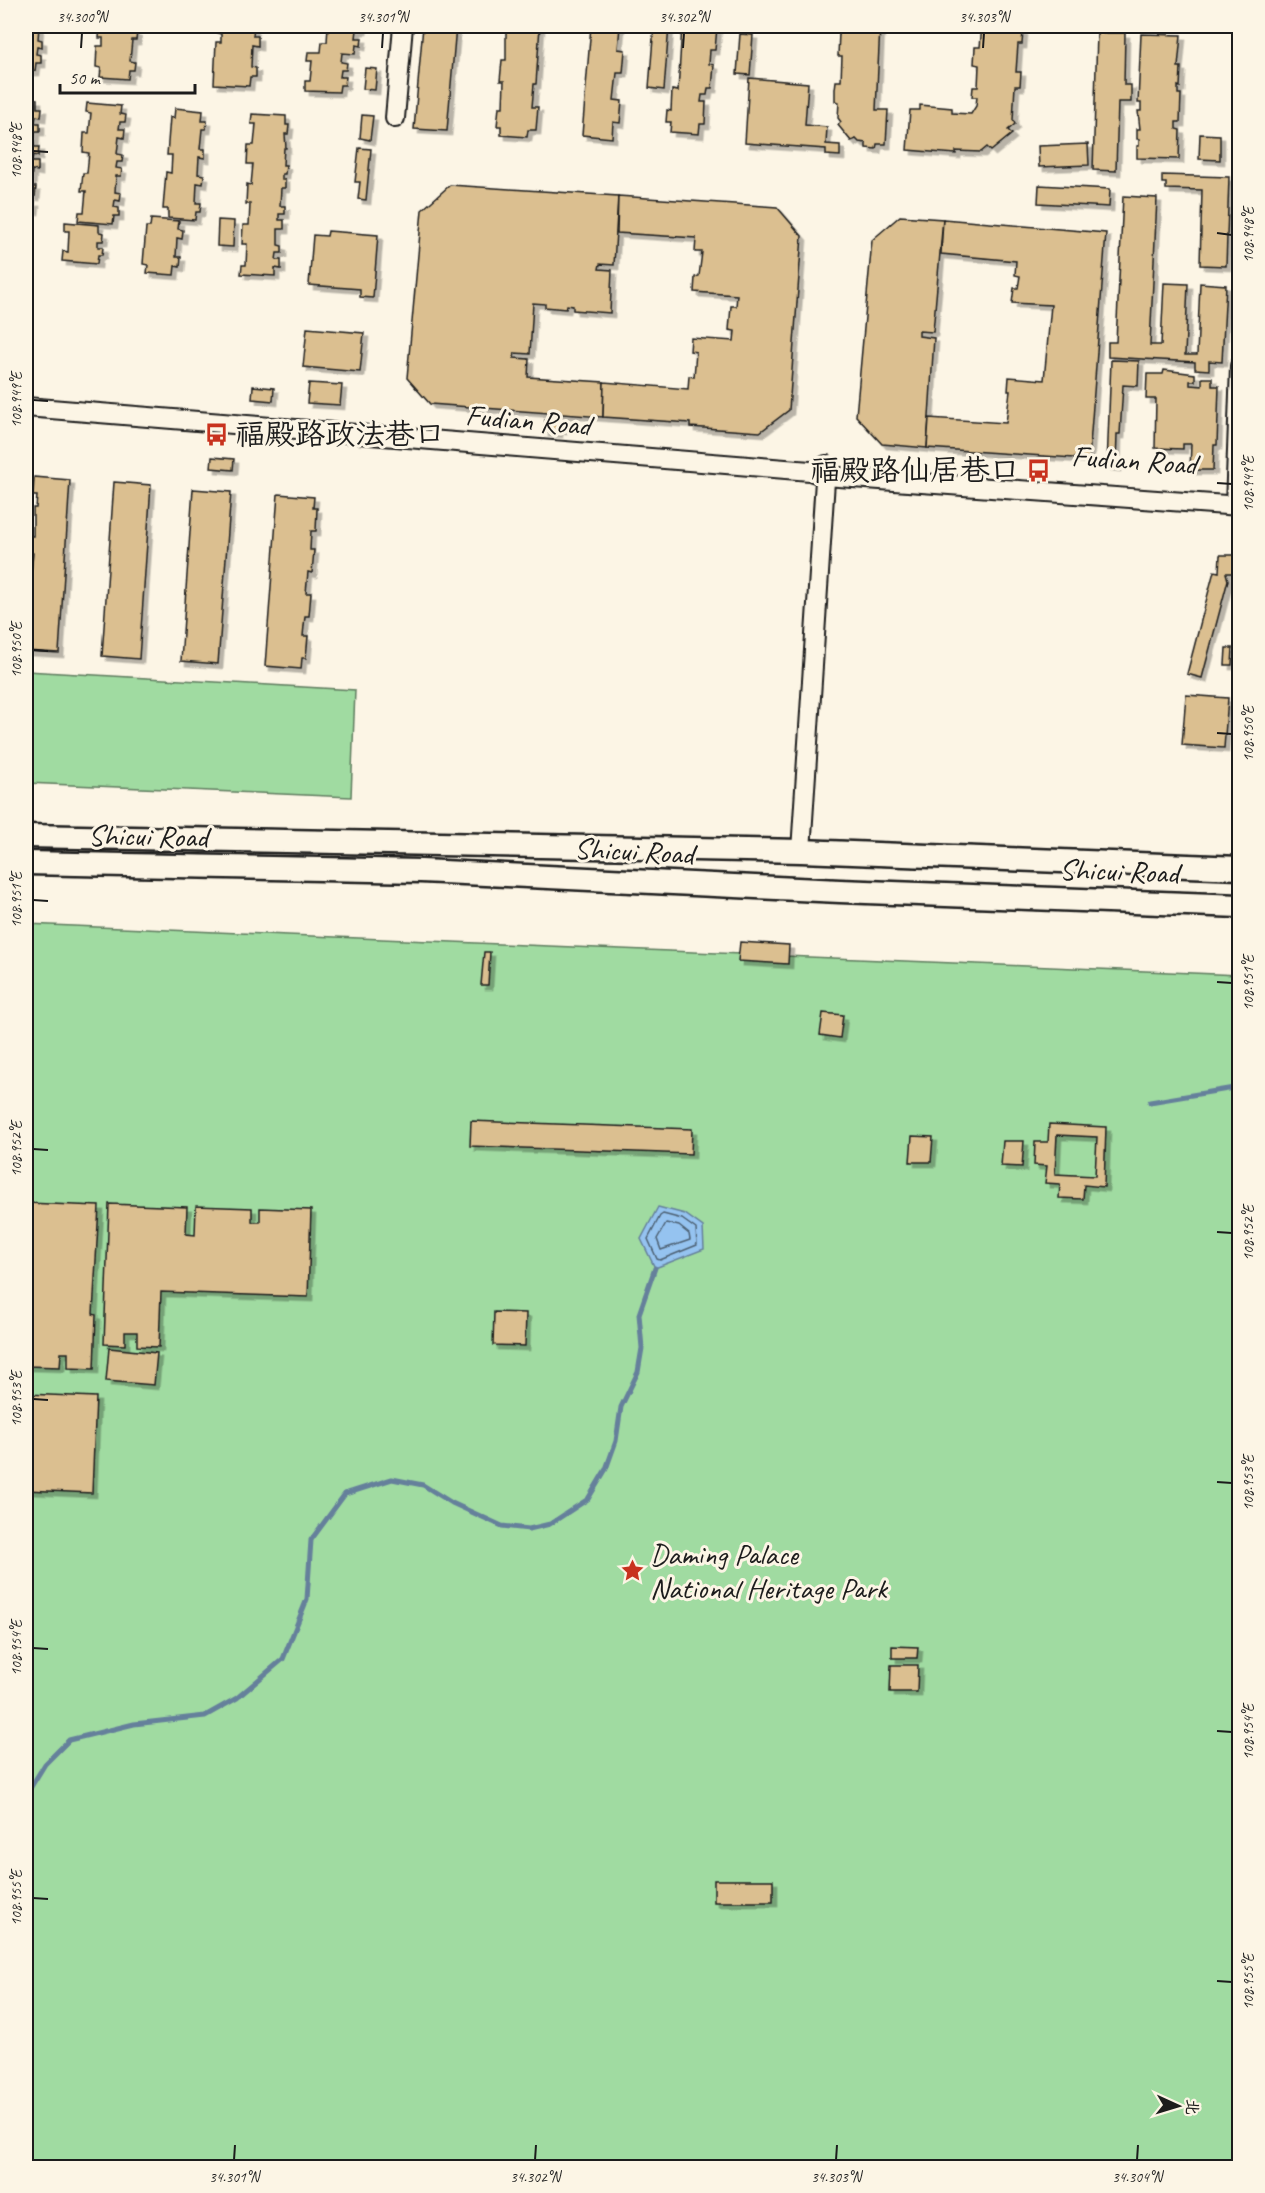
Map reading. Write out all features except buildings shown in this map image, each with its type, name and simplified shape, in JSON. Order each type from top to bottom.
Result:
[{"type":"main road","name":"Shicui Road","points":[[26,836],[801,851],[1239,868]]},
{"type":"main road","name":"Shicui Road","points":[[26,863],[422,870],[812,889],[1239,906]]},
{"type":"street","points":[[395,118],[403,26]]},
{"type":"street","points":[[1237,501],[1239,366]]},
{"type":"street","name":"Fudian Road","points":[[26,407],[820,471],[1237,501]]},
{"type":"street","points":[[801,851],[820,471]]},
{"type":"green space","points":[[26,671],[355,690],[351,797],[26,783]]},
{"type":"green space","name":"Daming Palace National Heritage Park","points":[[26,924],[1239,975],[1239,2167],[26,2167]]},
{"type":"water","points":[[658,1207],[685,1214],[703,1227],[704,1249],[655,1268],[641,1239]]},
{"type":"waterway","points":[[1150,1102],[1240,1087]]},
{"type":"waterway","points":[[26,1795],[45,1764],[69,1740],[134,1724],[205,1716],[237,1698],[283,1659],[307,1599],[311,1540],[345,1494],[392,1479],[423,1485],[452,1503],[502,1526],[529,1529],[550,1524],[588,1499],[606,1469],[616,1441],[621,1407],[638,1372],[642,1348],[639,1314],[655,1268]]},
{"type":"place","name":"福殿路政法巷口","points":[[217,434]]},
{"type":"place","name":"福殿路仙居巷口","points":[[1038,470]]},
{"type":"place","name":"Daming Palace National Heritage Park","points":[[632,1571]]}]
